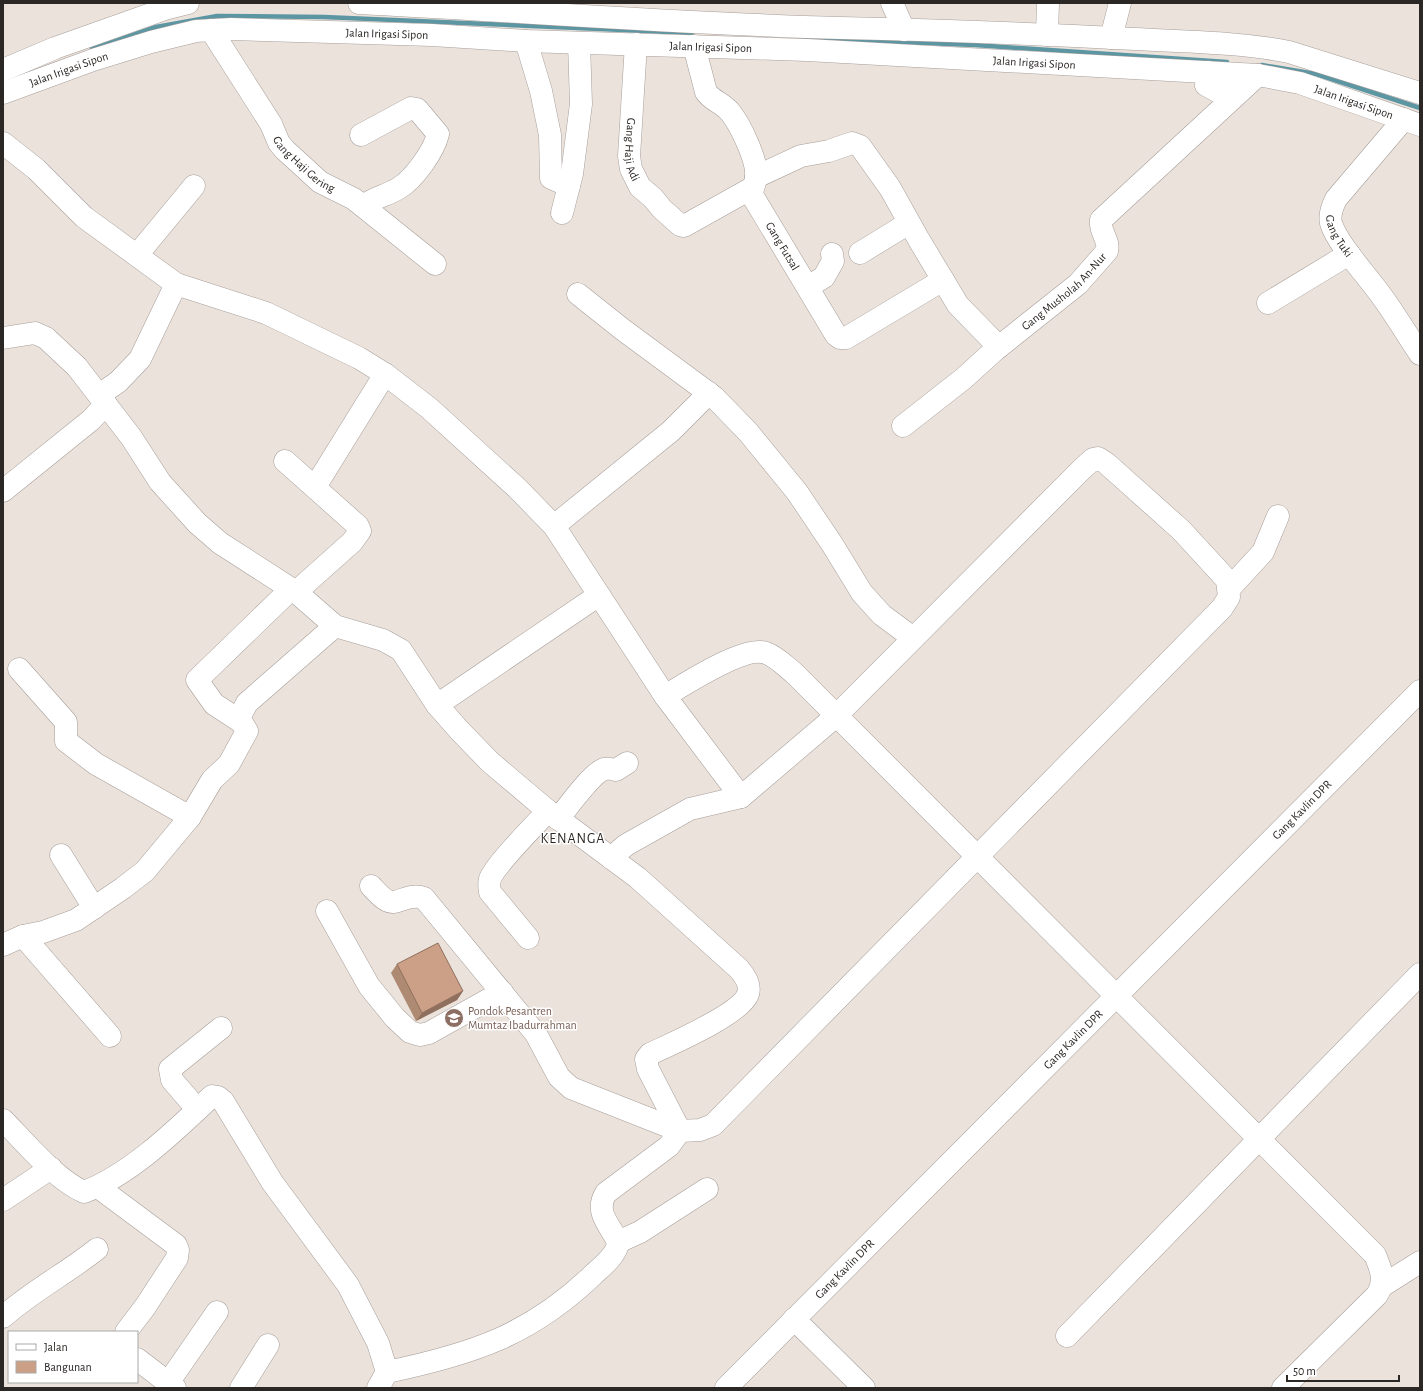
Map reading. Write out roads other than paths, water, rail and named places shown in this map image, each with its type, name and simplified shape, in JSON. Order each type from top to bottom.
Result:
[{"type":"street","name":"Jalan Irigasi Sipon","points":[[359,3],[640,19],[1111,38],[1268,48],[1307,57],[1420,93]]},
{"type":"street","points":[[892,3],[904,30]]},
{"type":"street","points":[[1047,35],[1048,3]]},
{"type":"street","points":[[1111,38],[1120,3]]},
{"type":"street","name":"Jalan Irigasi Sipon","points":[[3,93],[93,60],[151,42],[193,17]]},
{"type":"street","name":"Jalan Irigasi Sipon","points":[[3,70],[55,48],[193,17],[384,33],[526,41],[807,50],[1258,75],[1300,83],[1412,122]]},
{"type":"street","name":"Gang Haji Gering","points":[[193,17],[271,124],[279,143],[320,182],[346,194],[363,206],[435,264]]},
{"type":"street","points":[[526,41],[542,91],[550,134],[551,178],[569,186]]},
{"type":"street","points":[[562,213],[572,174],[581,104],[579,43]]},
{"type":"street","name":"Gang Haji Adi","points":[[636,44],[629,156],[631,169],[640,187],[680,225],[684,226],[754,182]]},
{"type":"street","name":"Gang Futsal","points":[[694,46],[706,92],[710,98],[730,112],[752,150],[754,182],[752,195],[836,336],[846,338],[944,280]]},
{"type":"street","name":"Gang Musholah An-Nur","points":[[903,426],[963,379],[999,347],[1078,284],[1103,256],[1108,245],[1101,229],[1101,220],[1258,75]]},
{"type":"street","points":[[361,135],[411,108],[417,109],[438,134],[432,149],[409,181],[398,189],[373,198],[363,206]]},
{"type":"street","name":"Gang Tuki","points":[[1412,122],[1336,200],[1332,207],[1332,224],[1349,254],[1383,298],[1420,354]]},
{"type":"street","points":[[3,143],[36,169],[84,216],[176,284],[266,313],[359,358],[385,374],[429,408],[518,489],[554,526],[665,696],[741,797]]},
{"type":"street","points":[[754,182],[801,156],[829,151],[852,143],[860,146],[890,188],[958,305],[999,347]]},
{"type":"street","points":[[137,255],[194,186]]},
{"type":"street","points":[[860,253],[909,223]]},
{"type":"street","points":[[808,287],[826,273],[833,261],[832,254]]},
{"type":"street","points":[[1268,303],[1349,254]]},
{"type":"street","points":[[3,491],[91,420],[102,400],[140,359],[176,284]]},
{"type":"street","points":[[578,294],[709,393],[748,432],[796,492],[832,544],[862,593],[882,615],[913,638]]},
{"type":"street","points":[[3,338],[35,333],[46,338],[77,367],[131,436],[160,482],[197,523],[220,542],[294,591],[335,626],[383,640],[401,650],[437,705],[490,762],[553,815],[638,878],[715,945],[740,969],[748,982],[748,995],[734,1011],[650,1054],[646,1059],[648,1069],[680,1131]]},
{"type":"street","points":[[315,486],[385,374]]},
{"type":"street","points":[[554,526],[671,431],[709,393]]},
{"type":"street","points":[[371,886],[389,902],[393,903],[410,896],[424,898],[536,1034],[559,1077],[571,1088],[680,1131],[700,1130],[713,1125],[1222,608],[1229,597],[1230,589],[1227,580],[1181,530],[1106,463],[1098,458],[1094,459],[1082,469],[836,716],[741,797],[690,809],[626,845],[611,858]]},
{"type":"street","points":[[9,941],[43,932],[76,920],[145,871],[190,817],[212,780],[229,764],[247,731],[246,728],[240,721],[214,704],[197,680],[294,591],[352,542],[360,531],[358,526],[315,486],[285,461]]},
{"type":"street","points":[[1230,589],[1263,552],[1278,516]]},
{"type":"street","points":[[437,705],[599,595]]},
{"type":"street","points":[[240,721],[240,715],[251,698],[279,676],[335,626]]},
{"type":"street","points":[[665,696],[732,658],[750,653],[765,652],[778,660],[794,673],[1116,994],[1374,1255],[1381,1268],[1383,1277],[1382,1286],[1377,1295],[1283,1388]]},
{"type":"street","points":[[19,669],[66,722],[66,741],[96,764],[190,817]]},
{"type":"street","name":"Gang Kavlin DPR","points":[[726,1388],[1116,994],[1420,691]]},
{"type":"street","points":[[528,938],[490,892],[489,887],[491,878],[499,866],[602,770],[606,768],[616,770],[627,763]]},
{"type":"street","points":[[61,855],[94,908]]},
{"type":"street","points":[[327,911],[369,986],[395,1018],[410,1032],[420,1035],[429,1033],[502,992]]},
{"type":"street","points":[[9,941],[110,1036]]},
{"type":"street","points":[[1067,1336],[1420,974]]},
{"type":"street","points":[[198,1109],[172,1080],[170,1069],[221,1028]]},
{"type":"street","points":[[3,1120],[73,1187],[84,1192],[98,1187],[149,1153],[212,1096],[223,1100],[272,1182],[348,1285],[378,1343],[382,1380],[480,1348],[526,1326],[572,1296],[606,1263],[618,1245],[618,1242],[600,1210],[601,1200],[606,1193],[669,1146],[680,1131]]},
{"type":"street","points":[[3,1200],[52,1168]]},
{"type":"street","points":[[98,1187],[176,1245],[178,1250],[177,1258],[127,1331]]},
{"type":"street","points":[[618,1242],[640,1232],[707,1189]]},
{"type":"street","points":[[3,1317],[13,1308],[77,1265],[97,1249]]},
{"type":"street","points":[[1382,1286],[1420,1262]]},
{"type":"street","points":[[138,1360],[172,1385],[217,1312]]},
{"type":"street","points":[[794,1319],[864,1388]]},
{"type":"street","points":[[241,1388],[268,1345]]},
{"type":"waterway","points":[[92,49],[156,27],[217,16],[324,17],[692,33]]},
{"type":"waterway","points":[[799,38],[975,45],[1227,62]]},
{"type":"waterway","points":[[1262,65],[1316,74],[1420,108]]},
{"type":"place","name":"Pondok Pesantren Mumtaz Ibadurrahman","points":[[454,1018]]},
{"type":"district","name":"KENANGA","points":[[573,838]]}]
